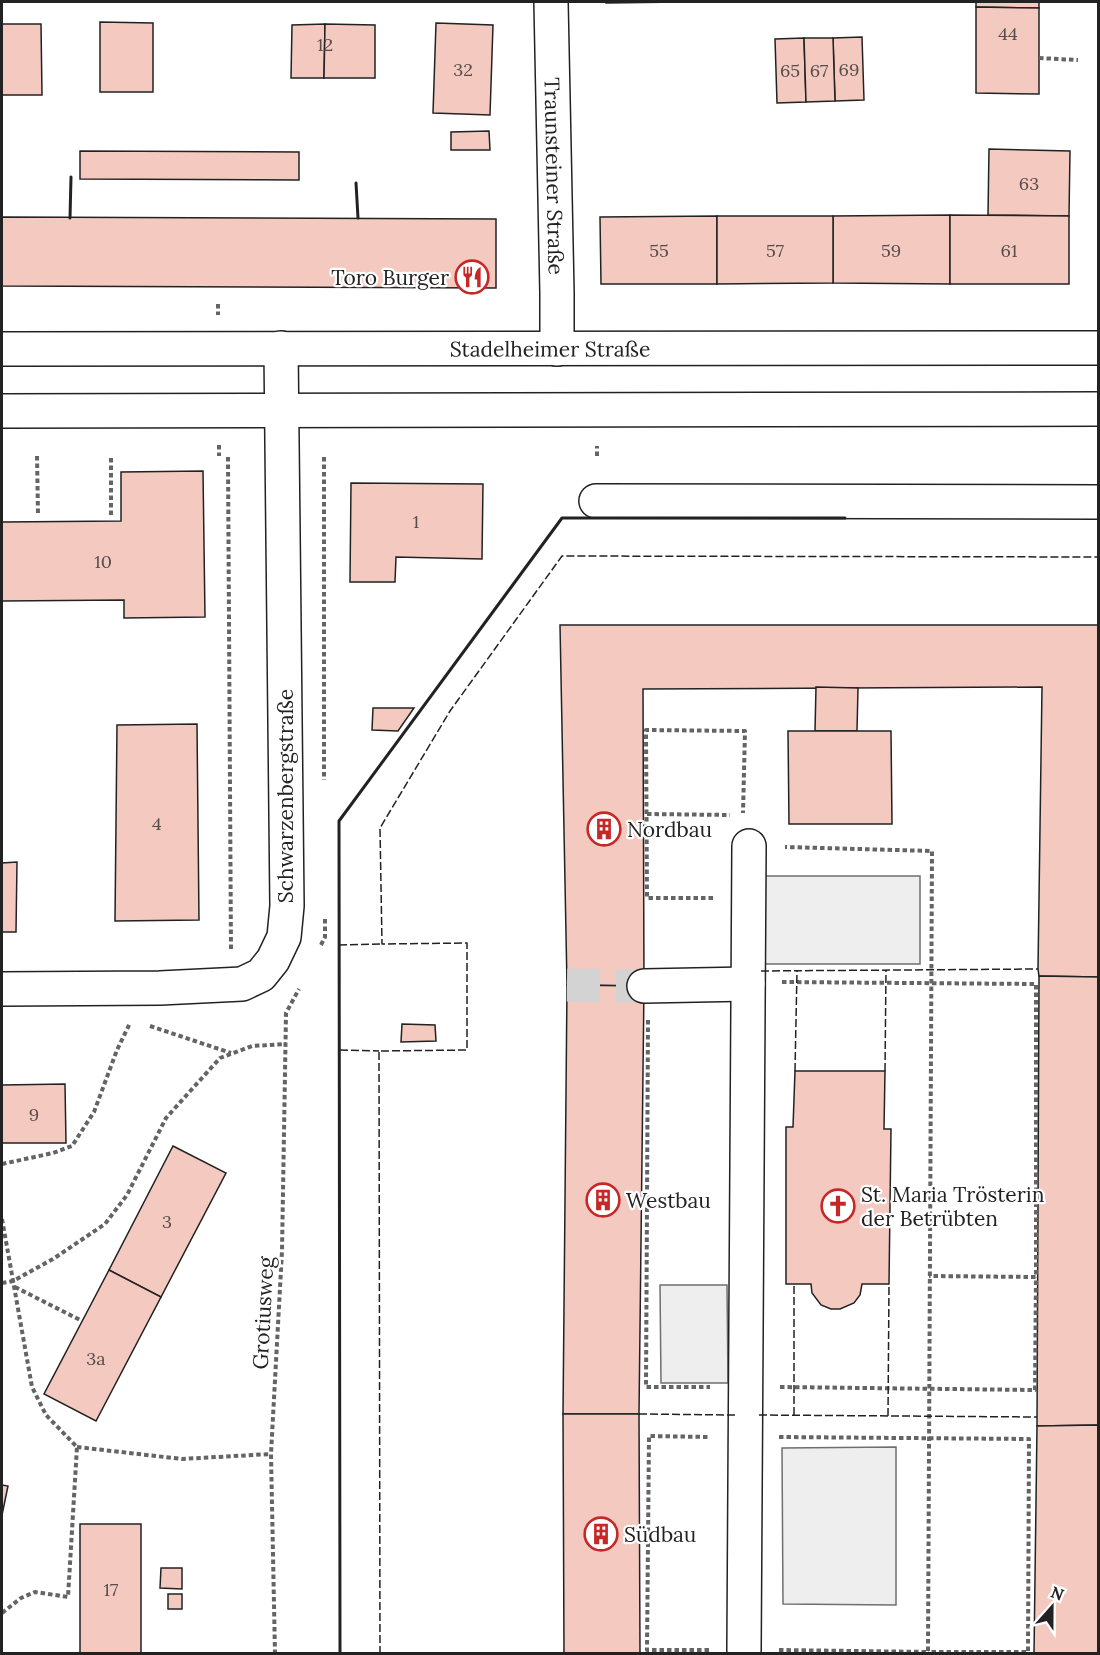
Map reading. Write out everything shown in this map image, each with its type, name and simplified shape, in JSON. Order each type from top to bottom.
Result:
[{"type":"main road","name":"Traunsteiner Straße","points":[[551,2],[557,349]]},
{"type":"main road","name":"Schwarzenbergstraße","points":[[242,984],[261,975],[273,960],[284,937],[287,906],[281,348]]},
{"type":"main road","name":"Stadelheimer Straße","points":[[2,349],[1098,348]]},
{"type":"main road","points":[[2,411],[1098,410]]},
{"type":"main road","points":[[596,501],[1098,502]]},
{"type":"main road","points":[[744,1650],[749,846]]},
{"type":"main road","points":[[2,989],[242,984]]},
{"type":"main road","points":[[644,986],[748,984]]},
{"type":"path","points":[[1039,57],[1078,60]]},
{"type":"path","points":[[37,456],[38,514]]},
{"type":"path","points":[[111,456],[111,516]]},
{"type":"path","points":[[228,457],[231,950],[242,984]]},
{"type":"path","points":[[646,814],[743,815],[745,731],[646,730],[646,814],[647,898],[749,898]]},
{"type":"path","points":[[749,846],[932,851],[928,1652]]},
{"type":"path","points":[[748,984],[798,981],[1036,984],[1036,1277],[929,1276]]},
{"type":"path","name":"Grotiusweg","points":[[275,1653],[270,1454],[282,1251],[286,1013],[299,987]]},
{"type":"path","points":[[2,1164],[53,1153],[72,1146],[94,1112],[117,1050],[132,1021],[231,1054]]},
{"type":"path","points":[[2,1283],[13,1281],[53,1259],[105,1224],[127,1195],[166,1118],[220,1058],[252,1046],[286,1044]]},
{"type":"path","points":[[2,1219],[32,1387],[46,1415],[77,1447],[182,1459],[270,1454]]},
{"type":"path","points":[[15,1287],[82,1321]]},
{"type":"path","points":[[649,1436],[746,1437],[1029,1439],[1028,1652],[648,1650],[649,1436]]},
{"type":"path","points":[[2,1612],[21,1598],[35,1592],[68,1597],[77,1447]]},
{"type":"shaded area","points":[[763,876],[920,876],[920,964],[763,964]]},
{"type":"shaded area","points":[[660,1285],[727,1285],[728,1383],[661,1383]]},
{"type":"shaded area","points":[[896,1447],[896,1605],[783,1604],[782,1448]]},
{"type":"building","points":[[606,2],[681,2],[606,3]]},
{"type":"building","points":[[976,2],[1039,2],[1039,8],[976,7]]},
{"type":"building","points":[[976,7],[1039,8],[1039,94],[976,93]]},
{"type":"building","points":[[100,22],[153,23],[153,92],[100,92]]},
{"type":"building","points":[[436,23],[493,25],[490,115],[433,113]]},
{"type":"building","points":[[2,24],[41,24],[42,95],[2,95]]},
{"type":"building","points":[[325,24],[324,78],[291,78],[292,25]]},
{"type":"building","points":[[325,24],[375,25],[375,78],[324,78]]},
{"type":"building","points":[[862,37],[864,100],[835,101],[833,38]]},
{"type":"building","points":[[804,38],[806,102],[777,103],[775,39]]},
{"type":"building","points":[[804,38],[833,38],[835,101],[806,102]]},
{"type":"building","points":[[489,131],[490,150],[451,150],[451,132]]},
{"type":"building","points":[[989,149],[1070,151],[1069,216],[988,215]]},
{"type":"building","points":[[80,151],[299,152],[299,180],[80,179]]},
{"type":"building","points":[[950,215],[950,284],[833,283],[833,216]]},
{"type":"building","points":[[950,215],[1069,216],[1069,284],[950,284]]},
{"type":"building","points":[[717,216],[717,284],[601,284],[600,217]]},
{"type":"building","points":[[717,216],[833,216],[833,283],[717,284]]},
{"type":"building","points":[[2,217],[496,219],[496,288],[2,286]]},
{"type":"building","points":[[203,471],[205,617],[124,618],[124,600],[2,601],[2,522],[121,521],[121,472]]},
{"type":"building","points":[[351,483],[483,484],[482,559],[396,557],[395,582],[350,582]]},
{"type":"building","name":"Nordbau","points":[[560,625],[1098,625],[1098,977],[1039,976],[1042,687],[643,689],[644,986],[567,985]]},
{"type":"building","points":[[816,687],[858,688],[857,731],[815,731]]},
{"type":"building","points":[[373,708],[414,708],[398,731],[372,730]]},
{"type":"building","points":[[197,724],[199,920],[115,921],[117,725]]},
{"type":"building","points":[[788,731],[891,731],[892,824],[789,824]]},
{"type":"building","points":[[17,862],[16,932],[2,932],[2,863]]},
{"type":"building","points":[[1039,976],[1098,977],[1098,1425],[1037,1426]]},
{"type":"building","name":"Westbau","points":[[567,985],[644,986],[639,1414],[563,1414]]},
{"type":"building","points":[[402,1024],[435,1025],[436,1041],[401,1042]]},
{"type":"building","name":"St. Maria Trösterin der Betrübten","points":[[795,1071],[885,1071],[884,1129],[891,1129],[889,1284],[862,1284],[860,1295],[854,1303],[840,1309],[831,1309],[821,1305],[812,1293],[811,1284],[786,1284],[786,1127],[793,1127]]},
{"type":"building","points":[[65,1084],[66,1143],[2,1143],[2,1085]]},
{"type":"building","points":[[173,1146],[226,1173],[161,1297],[109,1270]]},
{"type":"building","points":[[109,1270],[161,1297],[96,1421],[44,1394]]},
{"type":"building","name":"Südbau","points":[[563,1414],[639,1414],[640,1654],[564,1654]]},
{"type":"building","points":[[1098,1425],[1098,1654],[1034,1654],[1037,1426]]},
{"type":"building","points":[[2,1485],[8,1486],[2,1515]]},
{"type":"building","points":[[80,1524],[141,1524],[141,1654],[80,1654]]},
{"type":"building","points":[[161,1568],[182,1568],[182,1589],[160,1588]]},
{"type":"building","points":[[168,1594],[182,1594],[182,1609],[168,1609]]},
{"type":"tunnel","points":[[567,985],[644,986]]},
{"type":"fence","points":[[380,1654],[379,1051],[467,1050],[467,943],[382,944],[380,828],[450,711],[562,556],[1098,557]]},
{"type":"fence","points":[[339,945],[382,944]]},
{"type":"fence","points":[[761,971],[1038,969]]},
{"type":"fence","points":[[885,1071],[886,970]]},
{"type":"fence","points":[[795,1071],[797,971]]},
{"type":"fence","points":[[340,1050],[379,1051]]},
{"type":"fence","points":[[794,1284],[794,1415]]},
{"type":"fence","points":[[888,1416],[889,1284]]},
{"type":"fence","points":[[639,1414],[735,1415]]},
{"type":"fence","points":[[759,1415],[1037,1417]]},
{"type":"wall","points":[[70,218],[71,177]]},
{"type":"wall","points":[[356,183],[358,218]]},
{"type":"wall","points":[[340,1654],[339,821],[562,518],[845,518]]},
{"type":"place","name":"Toro Burger","points":[[472,277]]},
{"type":"place","name":"Nordbau","points":[[604,829]]},
{"type":"place","name":"Westbau","points":[[603,1200]]},
{"type":"place","name":"St. Maria Trösterin der Betrübten","points":[[838,1206]]},
{"type":"place","name":"Südbau","points":[[601,1534]]}]
